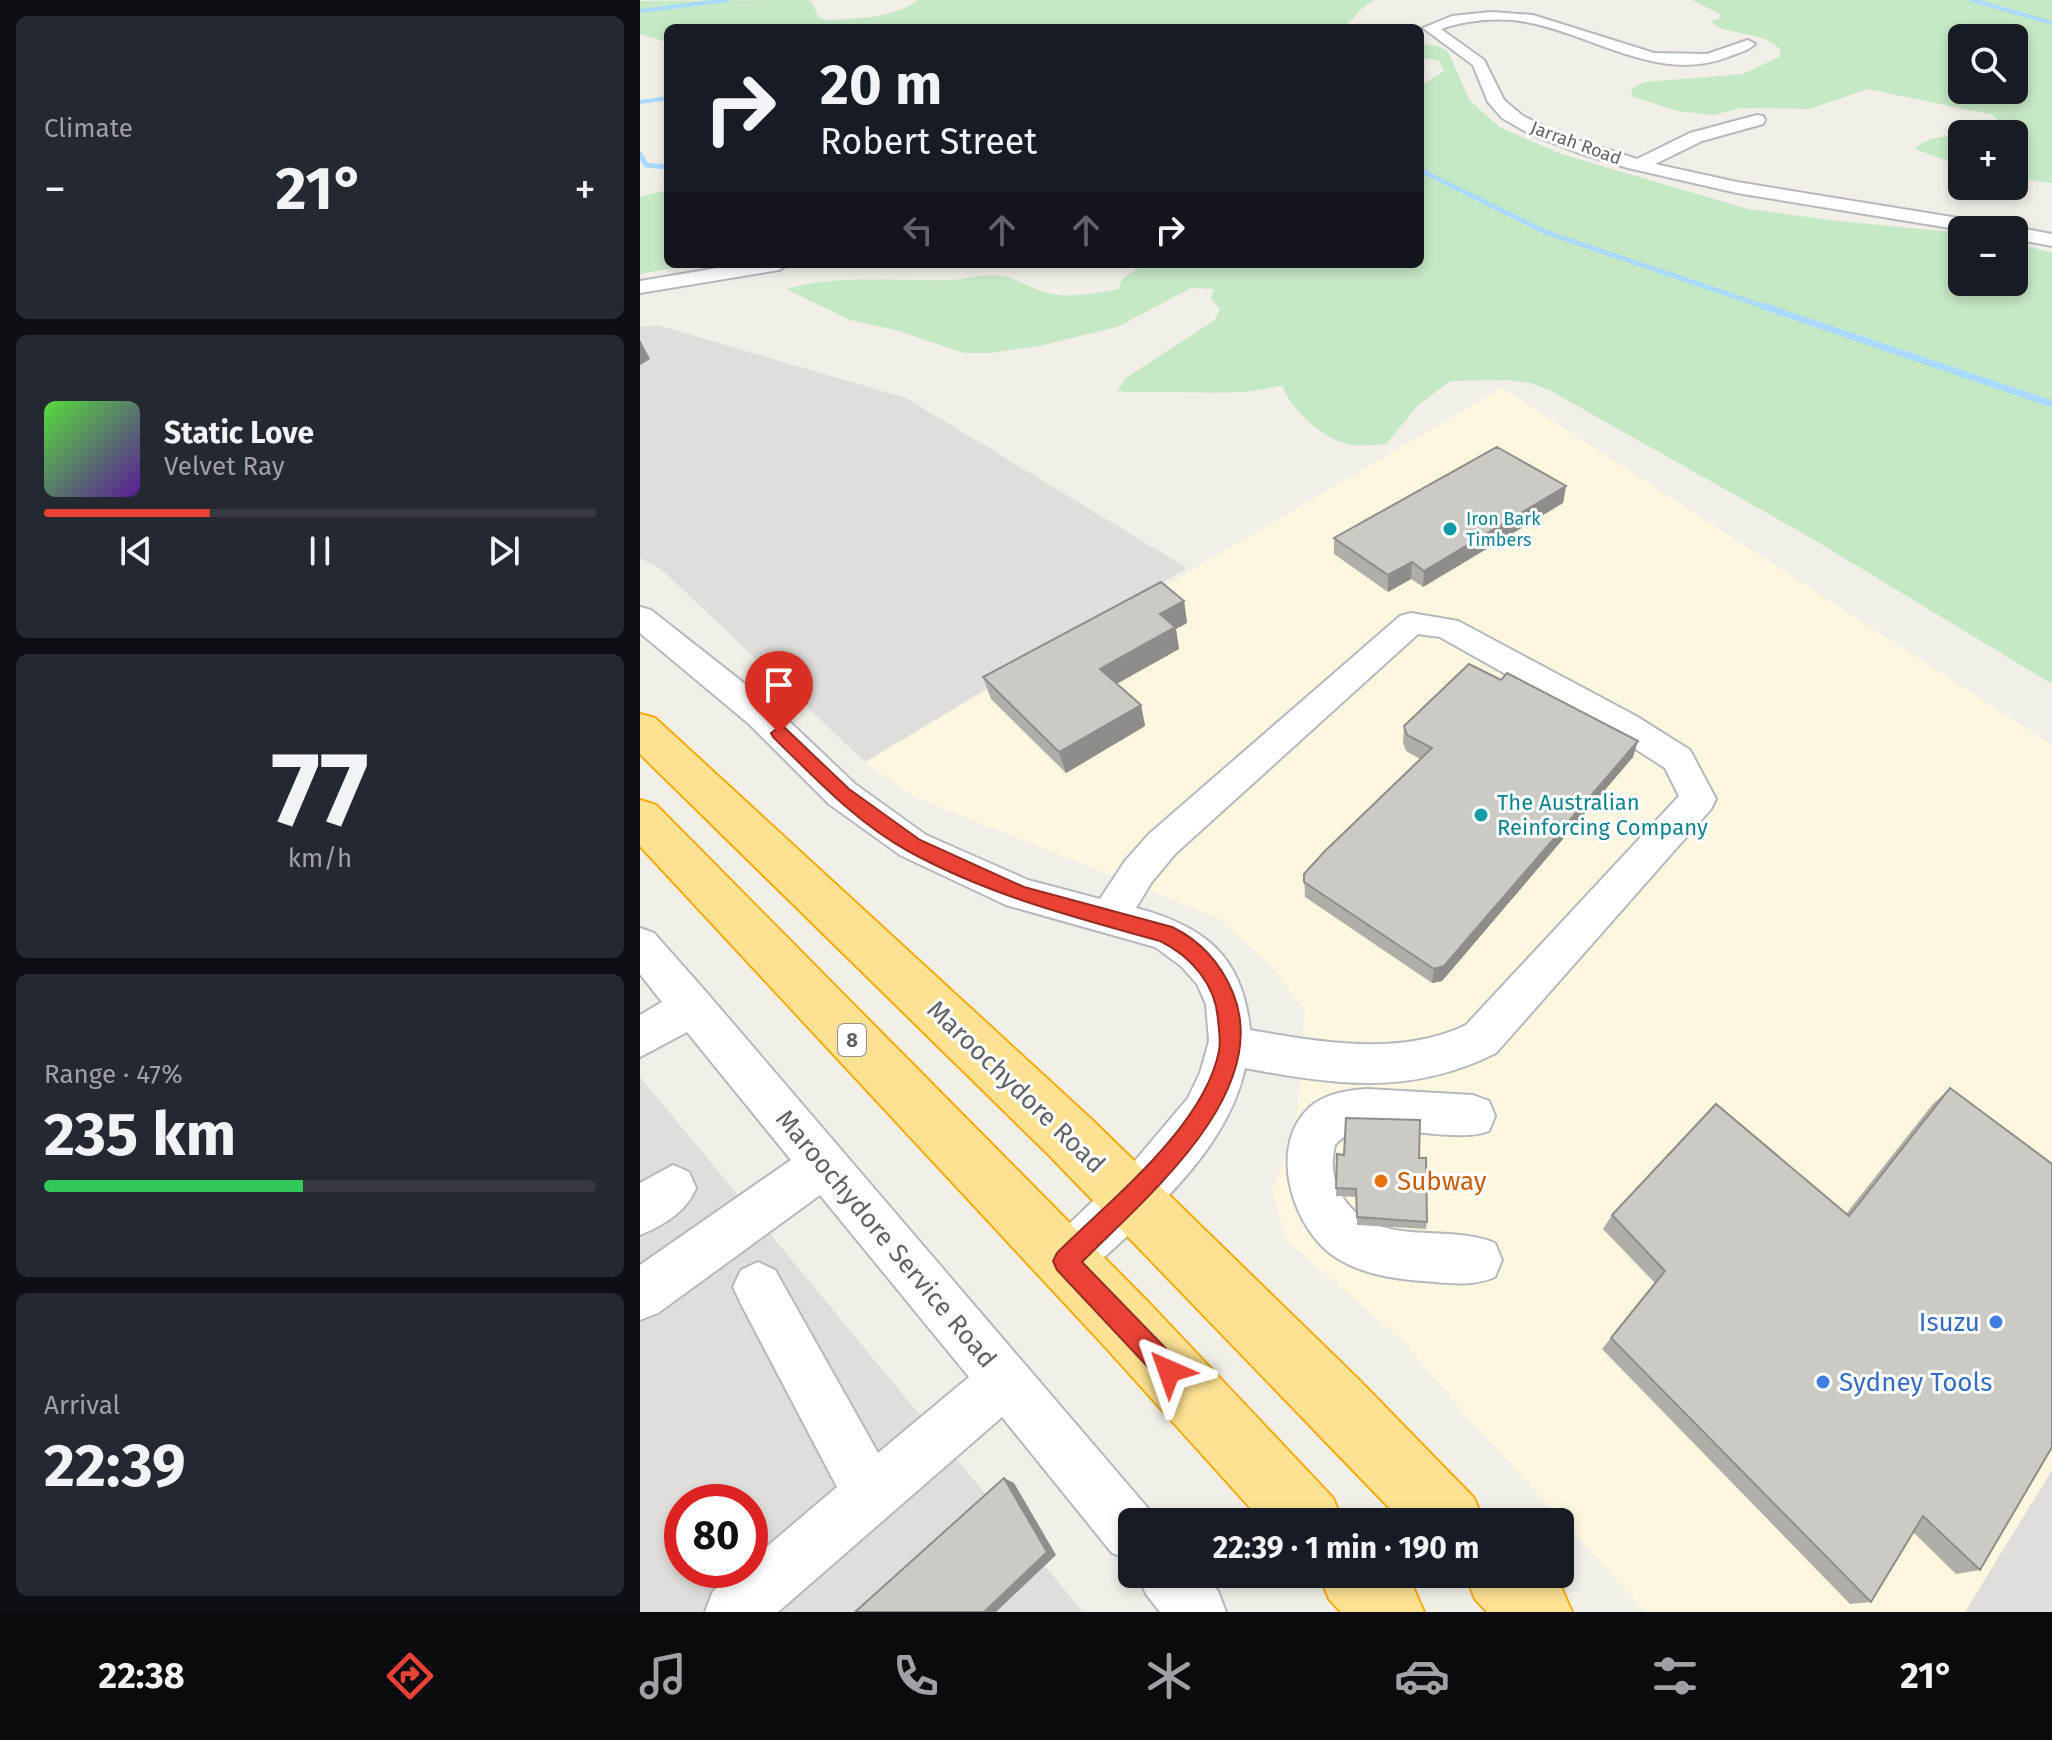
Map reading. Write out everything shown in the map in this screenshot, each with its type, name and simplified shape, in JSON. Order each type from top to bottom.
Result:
[{"type":"highway","name":"Maroochydore Road","points":[[640,729],[1131,1196],[1436,1508]]},
{"type":"highway","name":"8","points":[[640,817],[1065,1261],[1296,1508]]},
{"type":"highway","points":[[1367,1588],[1388,1612]]},
{"type":"highway","points":[[1513,1588],[1536,1612]]},
{"type":"street","points":[[1439,35],[1430,28],[1452,20],[1491,16],[1528,18],[1653,58],[1709,59],[1748,44]]},
{"type":"street","points":[[1424,36],[1439,35]]},
{"type":"street","name":"Jarrah Road","points":[[1439,35],[1465,49],[1481,65],[1488,90],[1507,113],[1544,134],[1641,165],[1703,180],[1948,222]]},
{"type":"street","points":[[1641,165],[1653,156],[1708,132],[1757,120]]},
{"type":"street","points":[[2028,236],[2052,240]]},
{"type":"street","points":[[640,287],[755,268]]},
{"type":"street","points":[[640,617],[752,707],[842,794],[913,845],[1020,894],[1165,933],[1185,943],[1202,959],[1224,992],[1231,1019],[1231,1046],[1222,1076],[1198,1122],[1166,1161],[1065,1261]]},
{"type":"street","points":[[1109,918],[1138,872],[1162,844],[1411,623],[1447,628],[1624,725],[1678,759],[1698,799],[1486,1033],[1468,1047],[1439,1057],[1377,1062],[1286,1056],[1231,1046]]},
{"type":"street","name":"Maroochydore Service Road","points":[[647,964],[692,1006],[1118,1516]]},
{"type":"street","points":[[640,1038],[692,1006]]},
{"type":"street","points":[[1473,1116],[1368,1111],[1342,1113],[1328,1119],[1319,1128],[1308,1164],[1321,1208],[1335,1226],[1363,1247],[1392,1254],[1478,1260]]},
{"type":"street","points":[[640,1295],[823,1165]]},
{"type":"street","points":[[758,1287],[871,1494]]},
{"type":"street","points":[[734,1612],[1005,1380]]},
{"type":"shaded area","points":[[657,325],[906,398],[1187,568],[865,762],[661,569],[640,558],[640,327]]},
{"type":"shaded area","points":[[1502,388],[2052,745],[2052,1470],[1965,1612],[1646,1612],[1574,1533],[1574,1508],[1551,1508],[1403,1341],[1287,1241],[1272,1190],[1296,1129],[1305,1011],[1272,967],[1218,918],[915,797],[865,762]]},
{"type":"shaded area","points":[[640,1077],[1083,1612],[640,1612]]},
{"type":"shaded area","points":[[2052,1470],[2052,1612],[1965,1612]]},
{"type":"green space","points":[[807,0],[812,2],[818,17],[826,20],[886,14],[918,0],[1375,0],[1346,24],[664,24],[664,41],[640,34],[640,1]]},
{"type":"green space","points":[[1692,0],[2052,0],[2052,183],[2028,180],[2028,120],[1997,120],[1993,115],[1868,89],[1809,109],[1740,108],[1714,115],[1678,111],[1633,97],[1631,91],[1635,86],[1646,82],[1743,74],[1779,57],[1781,51],[1768,41],[1715,26],[1712,21],[1721,18],[1720,14]]},
{"type":"green space","points":[[1424,44],[1439,46],[1448,52],[1470,101],[1501,128],[1561,154],[1748,209],[1948,232],[1948,296],[2028,296],[2028,246],[2052,253],[2052,684],[1806,535],[1551,391],[1531,383],[1451,381],[1419,404],[1386,444],[1353,445],[1332,438],[1311,423],[1293,404],[1282,385],[1225,393],[1117,391],[1127,377],[1215,320],[1220,309],[1211,298],[1214,289],[1191,288],[1117,327],[1039,346],[964,353],[896,330],[850,320],[786,289],[847,280],[951,280],[994,275],[1052,294],[1077,295],[1119,289],[1122,279],[1138,268],[1424,268],[1424,84],[1444,71],[1439,61],[1424,58]]},
{"type":"green space","points":[[1948,136],[1948,161],[1915,149],[1930,139]]},
{"type":"green space","points":[[664,191],[664,268],[675,268],[640,274],[640,197]]},
{"type":"building","name":"Iron Bark Timbers","points":[[1497,447],[1566,486],[1424,571],[1412,562],[1388,575],[1334,538]]},
{"type":"building","points":[[1161,582],[1184,601],[1160,614],[1175,627],[1100,669],[1141,705],[1059,752],[983,677]]},
{"type":"building","name":"The Australian Reinforcing Company","points":[[1469,664],[1501,680],[1507,673],[1638,741],[1444,966],[1434,969],[1304,882],[1304,874],[1432,748],[1407,735],[1404,726]]},
{"type":"building","name":"Sydney Tools","points":[[1950,1088],[2052,1164],[2052,1447],[1980,1570],[1923,1516],[1871,1602],[1611,1338],[1665,1271],[1612,1215],[1716,1104],[1849,1216]]},
{"type":"building","name":"Subway","points":[[1346,1118],[1420,1120],[1419,1158],[1426,1158],[1427,1222],[1357,1217],[1356,1189],[1336,1188],[1337,1154],[1344,1155]]},
{"type":"building","points":[[1004,1478],[1047,1552],[984,1612],[855,1612]]},
{"type":"waterway","points":[[640,11],[728,0]]},
{"type":"waterway","points":[[1972,0],[2052,23]]},
{"type":"waterway","points":[[640,102],[664,99]]},
{"type":"waterway","points":[[640,154],[646,165],[664,167]]},
{"type":"waterway","points":[[1424,172],[1545,232],[1769,308]]},
{"type":"waterway","points":[[1763,306],[2052,404]]},
{"type":"place","name":"Iron Bark Timbers","points":[[1450,529]]},
{"type":"place","name":"The Australian Reinforcing Company","points":[[1481,815]]},
{"type":"place","name":"Subway","points":[[1381,1181]]},
{"type":"place","name":"Isuzu","points":[[1996,1322]]},
{"type":"place","name":"Sydney Tools","points":[[1823,1382]]},
{"type":"route","points":[[779,733],[842,794],[913,845],[1020,894],[1165,933],[1185,943],[1217,978],[1231,1019],[1231,1046],[1222,1076],[1198,1122],[1166,1161],[1065,1261],[1169,1371]]}]
